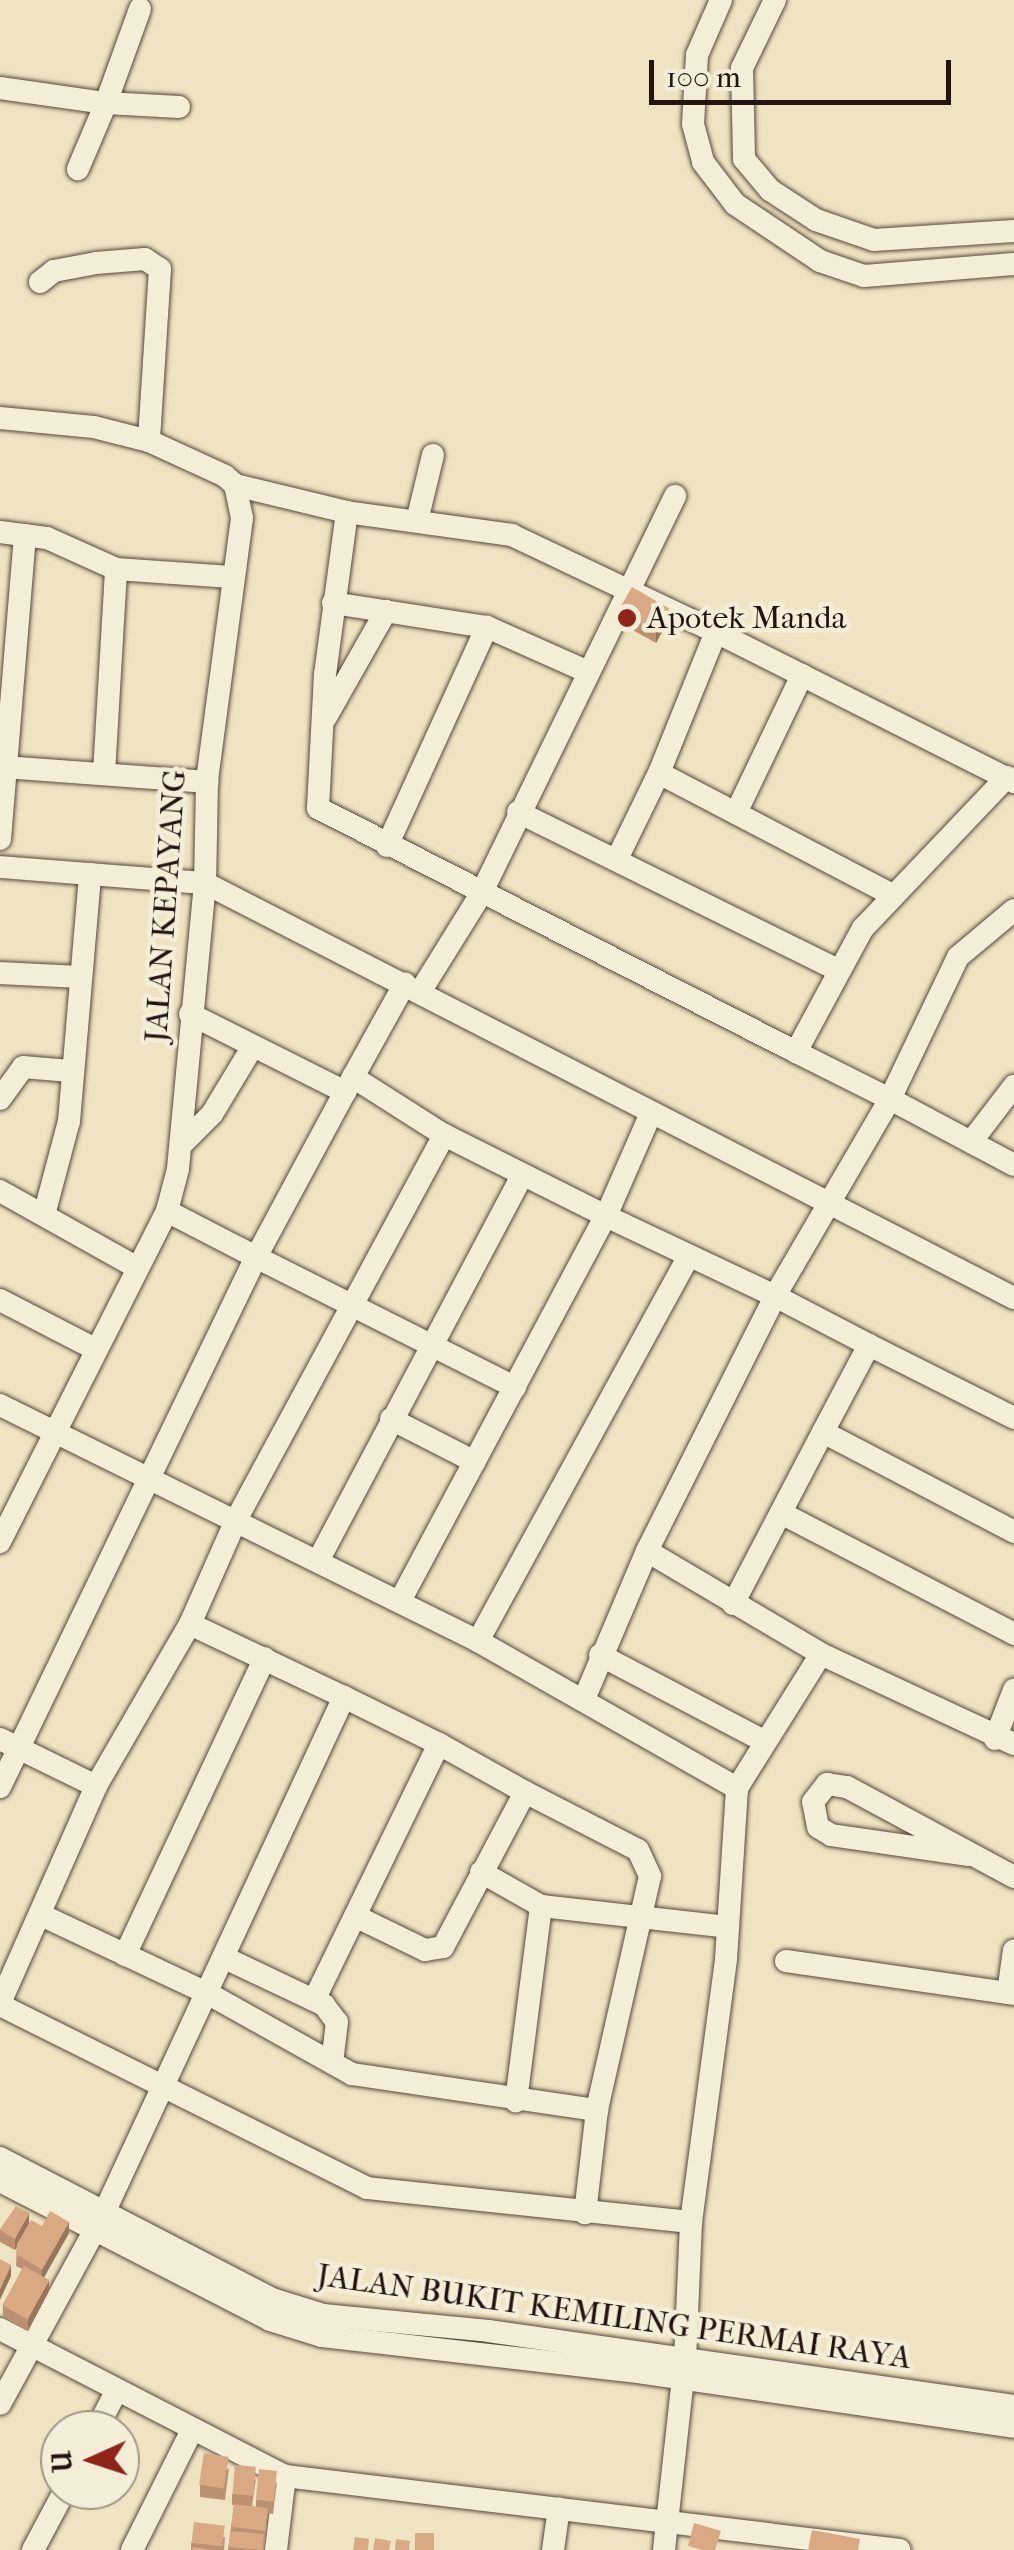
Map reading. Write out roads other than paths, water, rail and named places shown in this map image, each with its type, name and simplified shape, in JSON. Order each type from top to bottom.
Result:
[{"type":"street","points":[[721,0],[697,55],[693,124],[703,162],[736,204],[820,261],[864,276],[1014,264]]},
{"type":"street","points":[[775,0],[742,68],[744,160],[770,190],[816,220],[874,240],[1014,231]]},
{"type":"street","points":[[78,169],[140,9]]},
{"type":"street","points":[[0,88],[106,103],[179,107]]},
{"type":"street","points":[[40,282],[54,271],[145,258],[160,270],[149,441]]},
{"type":"street","points":[[0,418],[94,427],[149,441],[235,485],[347,512],[512,535],[1011,779],[894,896],[837,970],[796,1052]]},
{"type":"street","points":[[417,521],[433,455]]},
{"type":"street","name":"JALAN KEPAYANG","points":[[0,1542],[6,1516],[54,1432],[167,1211],[182,1144],[190,1014],[205,883],[207,782],[231,577],[242,518],[235,485]]},
{"type":"street","points":[[0,1788],[9,1743],[256,1256],[349,1085],[481,894],[586,671],[676,496]]},
{"type":"street","points":[[347,512],[333,603],[318,808],[890,1098],[1014,1165]]},
{"type":"street","points":[[0,532],[47,538],[116,569],[231,577]]},
{"type":"street","points":[[0,839],[25,536]]},
{"type":"street","points":[[104,773],[116,569]]},
{"type":"street","points":[[333,603],[488,627],[586,671]]},
{"type":"street","points":[[322,725],[386,611]]},
{"type":"street","points":[[387,846],[488,627]]},
{"type":"street","points":[[618,856],[659,772],[716,632]]},
{"type":"street","points":[[736,814],[802,674]]},
{"type":"street","points":[[5,767],[207,782]]},
{"type":"street","points":[[659,772],[894,896]]},
{"type":"street","points":[[518,812],[618,856],[837,970]]},
{"type":"street","points":[[0,867],[205,883],[1014,1298]]},
{"type":"street","points":[[44,1214],[69,1121],[70,1071],[90,874]]},
{"type":"street","points":[[586,1697],[600,1655],[647,1551],[774,1296],[890,1098],[958,958],[1012,916]]},
{"type":"street","points":[[0,973],[79,977]]},
{"type":"street","points":[[190,1014],[254,1046],[349,1085],[687,1259],[774,1296],[1014,1418]]},
{"type":"street","points":[[182,1144],[212,1114],[254,1046]]},
{"type":"street","points":[[0,1099],[23,1068],[70,1071]]},
{"type":"street","points":[[970,1142],[1014,1086]]},
{"type":"street","points":[[400,1601],[606,1216],[651,1114]]},
{"type":"street","points":[[444,1135],[236,1520],[190,1624],[96,1786],[0,2004],[367,2188],[690,2222]]},
{"type":"street","points":[[318,1561],[522,1176]]},
{"type":"street","points":[[0,1191],[136,1268]]},
{"type":"street","points":[[167,1211],[350,1308],[515,1387]]},
{"type":"street","points":[[478,1641],[687,1259]]},
{"type":"street","points":[[0,1300],[95,1350]]},
{"type":"street","points":[[733,1604],[869,1346]]},
{"type":"street","points":[[0,1406],[478,1641],[586,1697],[738,1788]]},
{"type":"street","points":[[391,1419],[475,1462]]},
{"type":"street","points":[[824,1432],[1014,1532]]},
{"type":"street","points":[[781,1513],[1014,1634]]},
{"type":"street","points":[[647,1551],[821,1654],[1005,1741],[1014,1690]]},
{"type":"street","points":[[190,1624],[344,1696],[638,1850],[650,1876],[597,2110],[585,2213]]},
{"type":"street","points":[[664,2550],[684,2369],[690,2222],[728,1927],[738,1788],[821,1654]]},
{"type":"street","points":[[600,1655],[764,1741]]},
{"type":"street","points":[[125,1954],[265,1658]]},
{"type":"street","points":[[0,2404],[98,2223],[344,1696]]},
{"type":"street","points":[[9,1743],[96,1786]]},
{"type":"street","points":[[314,2000],[439,1744]]},
{"type":"street","points":[[969,1855],[831,1836],[818,1827],[813,1802],[822,1786],[836,1783],[900,1810],[969,1855],[1014,1876]]},
{"type":"street","points":[[355,1916],[438,1950],[525,1792]]},
{"type":"street","points":[[481,1872],[542,1906],[728,1927]]},
{"type":"street","points":[[516,2101],[542,1906]]},
{"type":"street","points":[[41,1915],[208,1994],[332,2063],[409,2087],[597,2110]]},
{"type":"street","points":[[786,1961],[1011,1993],[1014,1950]]},
{"type":"street","points":[[225,1958],[314,2000],[337,2022],[332,2063]]},
{"type":"street","name":"JALAN BUKIT KEMILING PERMAI RAYA","points":[[0,2158],[98,2223]]},
{"type":"street","name":"JALAN BUKIT KEMILING PERMAI RAYA","points":[[0,2180],[272,2299],[323,2316],[684,2369],[1014,2427]]},
{"type":"street","points":[[0,2330],[285,2476],[668,2521],[768,2542],[900,2550]]},
{"type":"street","name":"JALAN BUKIT KEMILING PERMAI RAYA","points":[[684,2369],[1014,2406]]},
{"type":"street","points":[[106,2410],[117,2390]]},
{"type":"street","points":[[132,2550],[192,2430]]},
{"type":"street","points":[[276,2550],[285,2476]]},
{"type":"street","points":[[553,2550],[559,2508]]},
{"type":"street","points":[[33,2550],[54,2510]]},
{"type":"place","name":"Apotek Manda","points":[[627,618]]}]
